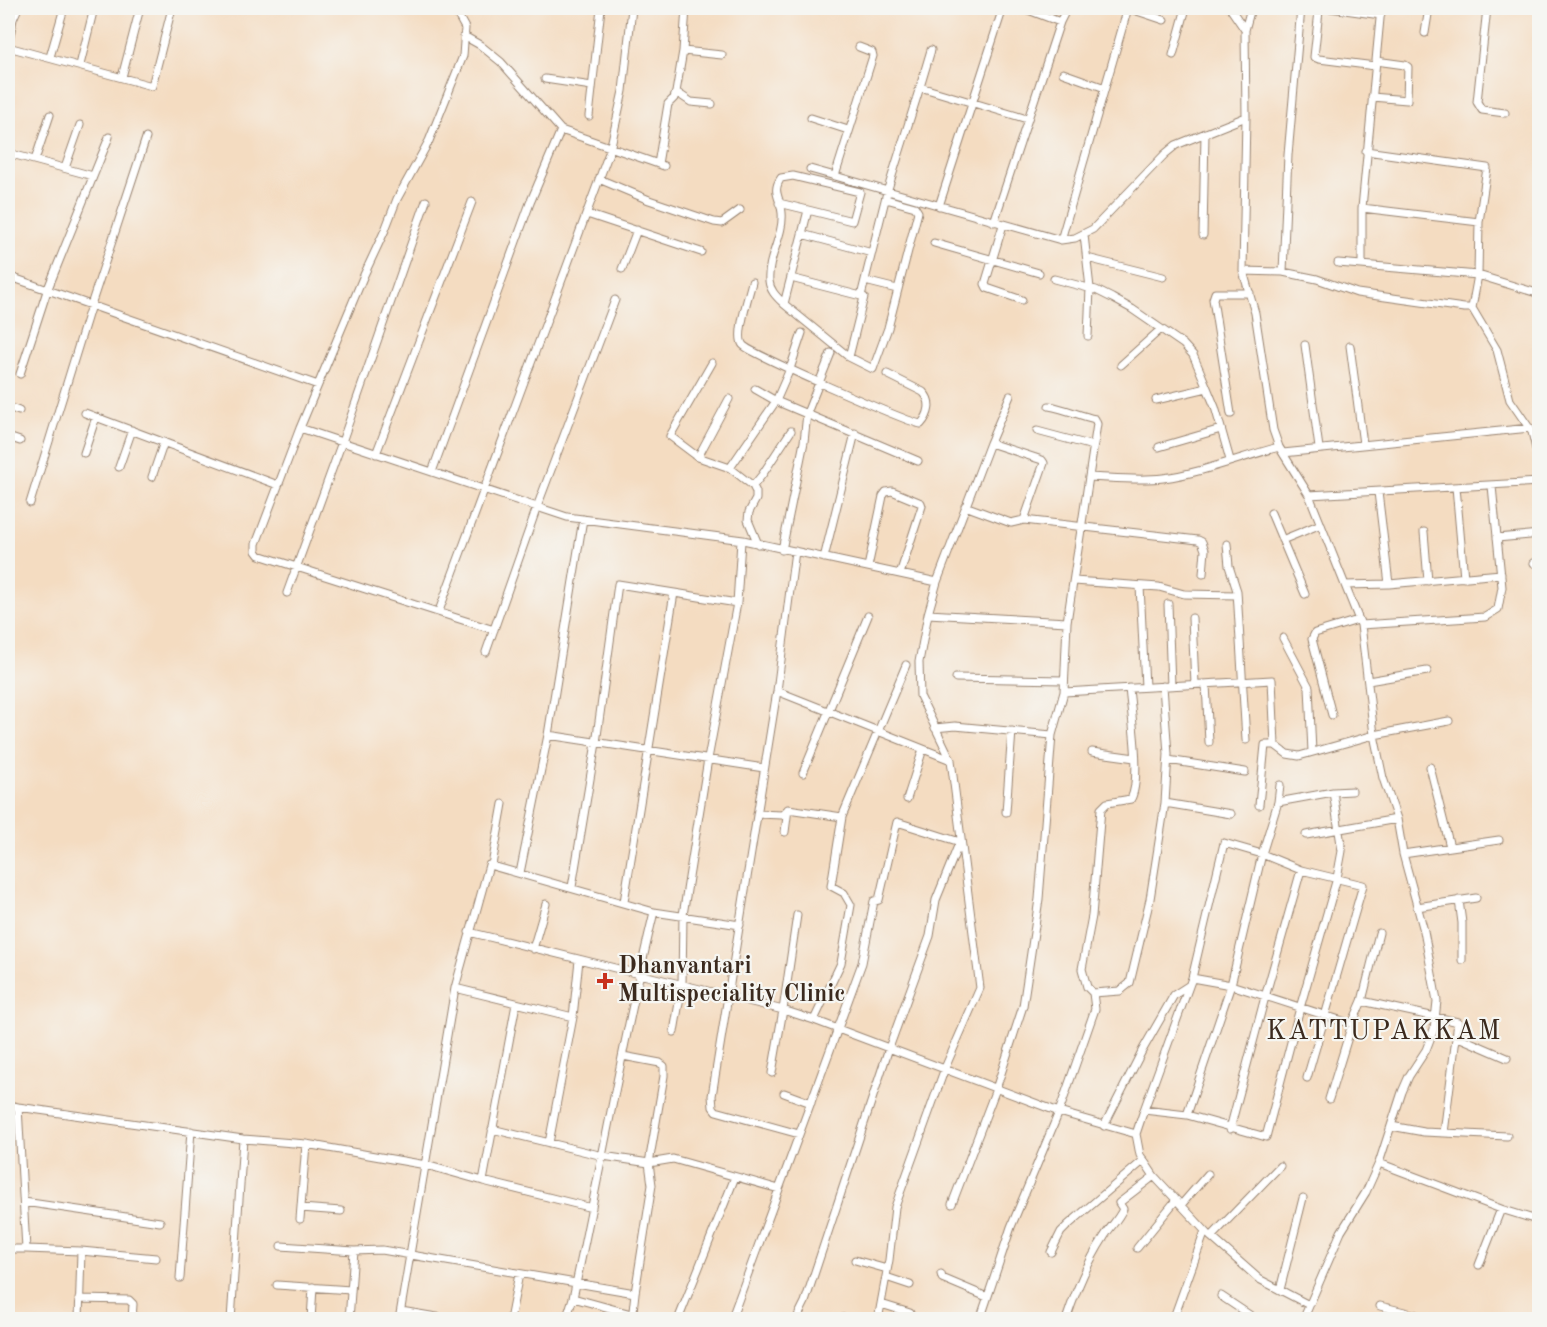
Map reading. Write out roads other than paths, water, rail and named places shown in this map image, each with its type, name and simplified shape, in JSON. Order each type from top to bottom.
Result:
[{"type":"street","points":[[18,8],[8,47],[152,86],[172,8]]},
{"type":"street","points":[[50,57],[64,8]]},
{"type":"street","points":[[80,65],[94,8]]},
{"type":"street","points":[[122,77],[140,8]]},
{"type":"street","points":[[453,8],[465,28],[463,56],[429,141],[397,199],[300,428],[256,544],[256,551],[260,555],[494,630]]},
{"type":"street","points":[[525,8],[530,8]]},
{"type":"street","points":[[589,116],[601,8]]},
{"type":"street","points":[[439,611],[610,148],[623,91],[632,8]]},
{"type":"street","points":[[464,36],[480,45],[501,62],[561,130],[661,165],[668,104],[676,92],[686,8]]},
{"type":"street","points":[[939,206],[1003,8]]},
{"type":"street","points":[[1023,8],[1060,22]]},
{"type":"street","points":[[994,222],[1066,8]]},
{"type":"street","points":[[1060,240],[1128,8],[1164,20]]},
{"type":"street","points":[[1173,55],[1186,8]]},
{"type":"street","points":[[1230,8],[1245,30]]},
{"type":"street","points":[[1251,8],[1245,30],[1243,271],[1250,293],[1273,430],[1281,450],[1309,495],[1359,622],[1374,735],[1383,778],[1397,819],[1403,854],[1432,969],[1437,1001],[1434,1029],[1426,1050],[1401,1092],[1379,1163],[1366,1191],[1341,1232],[1303,1320]]},
{"type":"street","points":[[1282,272],[1288,155],[1301,8]]},
{"type":"street","points":[[1322,8],[1319,10],[1314,57],[1405,64],[1408,67],[1407,100],[1372,97]]},
{"type":"street","points":[[1330,8],[1381,11],[1366,151],[1362,208],[1362,265]]},
{"type":"street","points":[[1425,33],[1429,8]]},
{"type":"street","points":[[1487,8],[1477,102],[1482,110],[1505,113]]},
{"type":"street","points":[[834,176],[873,56],[872,52],[860,48]]},
{"type":"street","points":[[861,296],[887,196],[931,50]]},
{"type":"street","points":[[682,51],[722,55]]},
{"type":"street","points":[[1063,73],[1105,88]]},
{"type":"street","points":[[545,79],[592,86]]},
{"type":"street","points":[[920,87],[1027,119]]},
{"type":"street","points":[[676,92],[691,102],[712,104]]},
{"type":"street","points":[[35,160],[50,116]]},
{"type":"street","points":[[887,196],[939,206],[1060,240],[1075,238],[1093,229],[1165,154],[1176,146],[1246,117]]},
{"type":"street","points":[[811,118],[848,130]]},
{"type":"street","points":[[65,168],[80,125]]},
{"type":"street","points":[[432,472],[530,203],[561,130]]},
{"type":"street","points":[[1203,235],[1205,133]]},
{"type":"street","points":[[20,374],[47,291],[109,137]]},
{"type":"street","points":[[30,503],[91,305],[146,138]]},
{"type":"street","points":[[1366,151],[1486,168],[1479,222],[1478,275],[1472,308],[1497,350],[1510,400],[1530,428],[1535,441],[1539,466]]},
{"type":"street","points":[[8,153],[93,176]]},
{"type":"street","points":[[779,203],[852,221],[860,192],[794,176],[781,178],[775,192],[779,203],[782,211],[781,221],[769,283],[772,291],[784,304],[849,357],[873,369],[888,328],[917,208],[810,169]]},
{"type":"street","points":[[599,179],[649,200],[714,222],[722,223],[740,210]]},
{"type":"street","points":[[287,593],[426,201]]},
{"type":"street","points":[[376,454],[472,202]]},
{"type":"street","points":[[1362,208],[1479,222]]},
{"type":"street","points":[[784,304],[808,210]]},
{"type":"street","points":[[587,213],[700,252]]},
{"type":"street","points":[[1003,225],[986,279],[987,288],[1022,300]]},
{"type":"street","points":[[622,268],[637,230]]},
{"type":"street","points":[[802,234],[872,253]]},
{"type":"street","points":[[1084,235],[1090,288],[1088,336]]},
{"type":"street","points":[[934,243],[1039,273]]},
{"type":"street","points":[[1087,258],[1163,277]]},
{"type":"street","points":[[1338,263],[1478,275],[1539,294]]},
{"type":"street","points":[[1243,271],[1282,272],[1317,279],[1357,293],[1472,308]]},
{"type":"street","points":[[8,276],[318,385]]},
{"type":"street","points":[[791,278],[864,297],[849,357]]},
{"type":"street","points":[[1054,279],[1090,288],[1132,309],[1183,345],[1193,355],[1221,429],[1230,460]]},
{"type":"street","points":[[865,281],[897,289]]},
{"type":"street","points":[[752,282],[740,339],[750,351],[921,424],[929,410],[927,397],[923,392],[887,374]]},
{"type":"street","points":[[1231,414],[1213,299],[1215,293],[1250,293]]},
{"type":"street","points":[[486,652],[537,507],[615,300]]},
{"type":"street","points":[[1121,364],[1161,329]]},
{"type":"street","points":[[729,468],[776,401],[802,333]]},
{"type":"street","points":[[1305,345],[1318,448]]},
{"type":"street","points":[[1350,346],[1363,444]]},
{"type":"street","points":[[782,550],[804,442],[807,413],[831,354]]},
{"type":"street","points":[[712,363],[670,436],[698,457],[729,468],[753,486],[756,499],[749,512],[748,520],[758,544]]},
{"type":"street","points":[[1156,399],[1206,388]]},
{"type":"street","points":[[755,389],[776,401],[918,461]]},
{"type":"street","points":[[878,1320],[887,1273],[895,1207],[945,1068],[980,988],[951,760],[920,696],[919,662],[936,582],[1010,396]]},
{"type":"street","points":[[698,457],[729,399]]},
{"type":"street","points":[[952,1204],[996,1089],[1023,1006],[1039,899],[1052,735],[1064,692],[1067,622],[1096,424],[1095,418],[1076,415],[1066,409],[1049,406]]},
{"type":"street","points":[[8,407],[19,411]]},
{"type":"street","points":[[85,413],[278,485]]},
{"type":"street","points":[[84,453],[96,417]]},
{"type":"street","points":[[300,428],[567,517],[758,544],[936,582]]},
{"type":"street","points":[[1090,477],[1161,478],[1192,473],[1230,460],[1281,450],[1530,428]]},
{"type":"street","points":[[1159,447],[1221,429]]},
{"type":"street","points":[[119,467],[132,430]]},
{"type":"street","points":[[753,486],[791,431]]},
{"type":"street","points":[[1037,431],[1093,446]]},
{"type":"street","points":[[824,558],[855,433]]},
{"type":"street","points":[[8,437],[20,441]]},
{"type":"street","points":[[152,477],[164,442]]},
{"type":"street","points":[[990,443],[1042,460],[1044,463],[1024,520]]},
{"type":"street","points":[[1309,495],[1539,482]]},
{"type":"street","points":[[1332,715],[1312,639],[1315,633],[1359,622],[1485,617],[1498,609],[1503,587],[1492,486]]},
{"type":"street","points":[[1456,487],[1464,578]]},
{"type":"street","points":[[868,567],[883,496],[886,492],[892,491],[921,503],[922,506],[900,574]]},
{"type":"street","points":[[1378,492],[1389,584]]},
{"type":"street","points":[[965,506],[1011,523],[1024,520],[1198,540],[1202,542],[1205,550],[1203,574]]},
{"type":"street","points":[[1271,513],[1305,594]]},
{"type":"street","points":[[520,873],[548,735],[582,519]]},
{"type":"street","points":[[1282,540],[1321,524]]},
{"type":"street","points":[[1424,531],[1428,581]]},
{"type":"street","points":[[1497,538],[1539,534]]},
{"type":"street","points":[[674,1032],[682,985],[683,915],[708,759],[737,603],[741,542]]},
{"type":"street","points":[[1227,544],[1229,566],[1238,595],[1246,740]]},
{"type":"street","points":[[795,552],[777,691],[712,1107],[716,1111],[799,1134]]},
{"type":"street","points":[[1345,585],[1389,584],[1502,574]]},
{"type":"street","points":[[1074,581],[1159,587],[1184,594],[1238,595]]},
{"type":"street","points":[[572,887],[596,743],[618,584],[737,603]]},
{"type":"street","points":[[1140,586],[1145,687]]},
{"type":"street","points":[[624,902],[674,593]]},
{"type":"street","points":[[1093,993],[1120,991],[1130,983],[1150,899],[1165,803],[1168,760],[1168,604]]},
{"type":"street","points":[[928,614],[1067,622]]},
{"type":"street","points":[[804,773],[868,616]]},
{"type":"street","points":[[1192,618],[1195,684]]},
{"type":"street","points":[[1283,638],[1308,687],[1312,752]]},
{"type":"street","points":[[814,1020],[841,963],[851,905],[844,893],[831,886],[842,817],[906,665]]},
{"type":"street","points":[[1368,681],[1427,671]]},
{"type":"street","points":[[956,678],[1064,680]]},
{"type":"street","points":[[1064,692],[1272,680],[1275,745]]},
{"type":"street","points":[[1206,684],[1209,742]]},
{"type":"street","points":[[980,1320],[1011,1227],[1059,1112],[1095,1009],[1093,993],[1087,987],[1082,969],[1092,916],[1101,809],[1107,803],[1131,799],[1134,793],[1135,758],[1129,688]]},
{"type":"street","points":[[777,691],[951,760]]},
{"type":"street","points":[[1259,805],[1265,746],[1275,745],[1292,756],[1299,756],[1374,735],[1449,721]]},
{"type":"street","points":[[935,728],[955,726],[1052,735]]},
{"type":"street","points":[[1006,812],[1012,731]]},
{"type":"street","points":[[548,735],[764,768]]},
{"type":"street","points":[[907,799],[923,749]]},
{"type":"street","points":[[1092,752],[1135,758]]},
{"type":"street","points":[[1168,760],[1245,772]]},
{"type":"street","points":[[1430,767],[1450,847]]},
{"type":"street","points":[[1187,1115],[1231,985],[1262,854],[1278,802],[1280,785]]},
{"type":"street","points":[[1278,802],[1333,792],[1352,791]]},
{"type":"street","points":[[1144,1110],[1187,1115],[1230,1129],[1266,1137],[1337,878],[1342,851],[1333,792]]},
{"type":"street","points":[[1165,803],[1231,814]]},
{"type":"street","points":[[492,866],[503,804]]},
{"type":"street","points":[[788,809],[842,817]]},
{"type":"street","points":[[758,814],[782,815],[788,809]]},
{"type":"street","points":[[785,832],[788,809]]},
{"type":"street","points":[[1306,835],[1397,819]]},
{"type":"street","points":[[731,1320],[862,963],[874,901],[879,900],[897,822],[960,840]]},
{"type":"street","points":[[796,1320],[805,1302],[889,1048],[930,936],[936,900],[960,840]]},
{"type":"street","points":[[1403,854],[1499,840]]},
{"type":"street","points":[[1307,1078],[1363,885],[1301,870],[1262,854],[1224,843],[1190,982],[1136,1134],[1140,1155],[1154,1176],[1208,1234],[1259,1279],[1309,1305]]},
{"type":"street","points":[[399,1320],[455,988],[489,865],[654,912],[740,925]]},
{"type":"street","points":[[1230,1129],[1301,870]]},
{"type":"street","points":[[1417,907],[1476,898]]},
{"type":"street","points":[[1459,900],[1462,923],[1462,960]]},
{"type":"street","points":[[533,949],[546,904]]},
{"type":"street","points":[[567,1320],[603,1156],[638,975],[654,912]]},
{"type":"street","points":[[772,1073],[797,915]]},
{"type":"street","points":[[469,932],[783,1010],[1059,1112],[1136,1134]]},
{"type":"street","points":[[1329,1100],[1352,1024],[1362,1001],[1379,933]]},
{"type":"street","points":[[549,1143],[573,1017],[579,960]]},
{"type":"street","points":[[1104,1126],[1174,995],[1190,982],[1231,985],[1300,1008],[1327,1014],[1352,1024]]},
{"type":"street","points":[[455,988],[573,1017]]},
{"type":"street","points":[[1362,1001],[1458,1022],[1444,1133]]},
{"type":"street","points":[[483,1181],[516,1004]]},
{"type":"street","points":[[1456,1036],[1507,1058]]},
{"type":"street","points":[[623,1056],[660,1063],[664,1066],[649,1163],[652,1185],[633,1317]]},
{"type":"street","points":[[784,1094],[811,1103]]},
{"type":"street","points":[[8,1106],[243,1139],[306,1144],[426,1165],[592,1208]]},
{"type":"street","points":[[18,1107],[26,1249]]},
{"type":"street","points":[[1391,1126],[1444,1133],[1507,1136]]},
{"type":"street","points":[[492,1129],[603,1156],[649,1163],[673,1159],[779,1189]]},
{"type":"street","points":[[180,1278],[191,1131]]},
{"type":"street","points":[[231,1320],[243,1139]]},
{"type":"street","points":[[300,1219],[306,1144]]},
{"type":"street","points":[[1051,1252],[1068,1225],[1144,1160]]},
{"type":"street","points":[[1379,1163],[1539,1221]]},
{"type":"street","points":[[1173,1320],[1208,1234],[1280,1166]]},
{"type":"street","points":[[1137,1248],[1208,1174]]},
{"type":"street","points":[[1066,1320],[1082,1276],[1105,1234],[1118,1221],[1123,1209],[1119,1203],[1154,1176]]},
{"type":"street","points":[[678,1320],[735,1177]]},
{"type":"street","points":[[1280,1290],[1304,1198]]},
{"type":"street","points":[[24,1202],[160,1221]]},
{"type":"street","points":[[301,1208],[341,1211]]},
{"type":"street","points":[[1479,1265],[1501,1209]]},
{"type":"street","points":[[281,1246],[354,1251],[382,1250],[635,1293]]},
{"type":"street","points":[[8,1249],[81,1251],[156,1258]]},
{"type":"street","points":[[79,1320],[81,1251]]},
{"type":"street","points":[[349,1320],[354,1251]]},
{"type":"street","points":[[855,1260],[910,1285]]},
{"type":"street","points":[[510,1320],[519,1274]]},
{"type":"street","points":[[941,1274],[942,1278],[987,1297]]},
{"type":"street","points":[[277,1285],[351,1290]]},
{"type":"street","points":[[311,1320],[313,1287]]},
{"type":"street","points":[[1221,1296],[1257,1320]]},
{"type":"street","points":[[573,1298],[633,1317],[653,1320]]},
{"type":"street","points":[[79,1299],[129,1300],[133,1304],[132,1320]]},
{"type":"street","points":[[881,1304],[910,1313]]},
{"type":"street","points":[[1380,1306],[1437,1320]]},
{"type":"street","points":[[401,1311],[451,1319]]},
{"type":"place","name":"Dhanvantari Multispeciality Clinic","points":[[605,981]]},
{"type":"district","name":"KATTUPAKKAM","points":[[1384,1031]]}]
